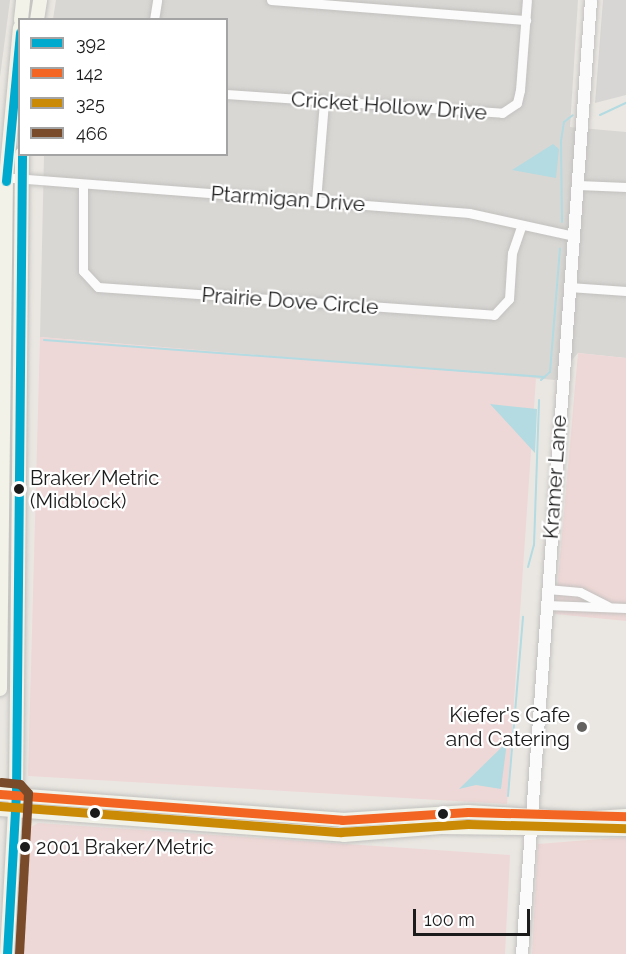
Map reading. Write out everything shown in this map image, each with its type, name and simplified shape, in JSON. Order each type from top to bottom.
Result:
[{"type":"main road","points":[[21,18],[23,0]]},
{"type":"main road","points":[[37,18],[40,0]]},
{"type":"main road","points":[[0,689],[6,447],[3,177],[18,46]]},
{"type":"main road","points":[[7,954],[16,795],[22,450],[22,156]]},
{"type":"main road","points":[[6,447],[22,450]]},
{"type":"main road","points":[[2,623],[19,627]]},
{"type":"main road","points":[[0,794],[265,821],[344,835],[626,816]]},
{"type":"main road","points":[[0,809],[265,821]]},
{"type":"main road","points":[[530,823],[626,829]]},
{"type":"street","points":[[154,18],[157,0]]},
{"type":"street","points":[[272,0],[526,20]]},
{"type":"street","name":"Cricket Hollow Drive","points":[[228,94],[502,113],[517,103],[520,90],[527,0]]},
{"type":"street","name":"Kramer Lane","points":[[522,954],[591,0]]},
{"type":"street","points":[[316,201],[324,102]]},
{"type":"street","name":"Ptarmigan Drive","points":[[3,177],[469,213],[521,227],[574,236]]},
{"type":"street","name":"Prairie Dove Circle","points":[[83,184],[83,271],[98,287],[494,315],[509,299],[512,253],[521,227]]},
{"type":"street","points":[[578,185],[626,187]]},
{"type":"street","points":[[569,287],[626,291]]},
{"type":"street","points":[[547,589],[580,592],[610,607]]},
{"type":"street","points":[[546,605],[626,608]]},
{"type":"shaded area","points":[[0,0],[10,0],[0,77]]},
{"type":"shaded area","points":[[56,0],[578,0],[570,127],[626,132],[626,358],[578,353],[555,380],[40,337],[44,156],[228,156],[228,18],[53,18]]},
{"type":"shaded area","points":[[603,0],[626,0],[626,95],[595,103]]},
{"type":"shaded area","points":[[40,337],[536,378],[507,804],[28,776]]},
{"type":"shaded area","points":[[578,353],[626,358],[626,621],[555,614]]},
{"type":"shaded area","points":[[38,823],[510,855],[505,954],[18,954],[28,829]]},
{"type":"shaded area","points":[[626,837],[626,954],[532,954],[538,844]]},
{"type":"water","points":[[553,144],[559,149],[556,178],[512,170]]},
{"type":"water","points":[[490,404],[537,409],[535,453]]},
{"type":"water","points":[[507,742],[501,789],[476,785],[459,789]]},
{"type":"waterway","points":[[600,115],[626,103]]},
{"type":"waterway","points":[[562,222],[561,141],[564,122],[573,115]]},
{"type":"waterway","points":[[541,380],[550,372],[560,248]]},
{"type":"waterway","points":[[44,340],[545,377]]},
{"type":"waterway","points":[[528,567],[534,545],[539,400]]},
{"type":"waterway","points":[[508,796],[523,617]]},
{"type":"transit line","name":"392","points":[[6,181],[18,54]]},
{"type":"transit line","name":"392","points":[[7,954],[16,795],[22,156]]},
{"type":"transit line","name":"466","points":[[1,782],[20,784],[28,793],[19,954]]},
{"type":"transit line","name":"142","points":[[0,794],[342,820],[468,812],[626,816]]},
{"type":"transit line","name":"325","points":[[0,806],[341,832],[468,824],[626,828]]},
{"type":"place","name":"Braker/Metric (Midblock)","points":[[19,489]]},
{"type":"place","name":"Kiefer's Cafe and Catering","points":[[582,727]]},
{"type":"place","name":"2001 Braker/Metric","points":[[25,847]]}]
